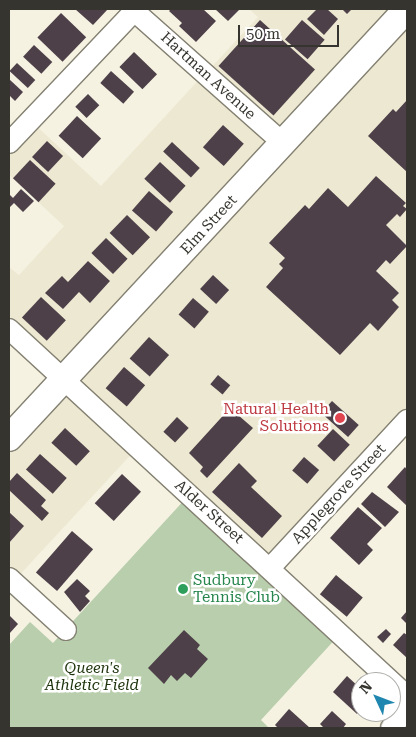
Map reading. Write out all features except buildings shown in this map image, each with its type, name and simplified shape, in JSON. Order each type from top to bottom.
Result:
[{"type":"main road","name":"Elm Street","points":[[9,438],[407,10]]},
{"type":"street","points":[[9,143],[134,9]]},
{"type":"street","name":"Hartman Avenue","points":[[134,9],[284,144]]},
{"type":"street","name":"Alder Street","points":[[9,329],[407,696]]},
{"type":"street","name":"Applegrove Street","points":[[270,568],[407,420]]},
{"type":"street","points":[[9,578],[66,630]]},
{"type":"street","points":[[391,728],[407,710]]},
{"type":"shaded area","points":[[249,9],[405,9],[283,142],[206,73],[258,17]]},
{"type":"shaded area","points":[[407,12],[407,419],[269,568],[139,446],[14,581],[9,577],[9,440],[65,380],[9,328],[9,267],[19,275],[64,226],[9,175],[9,143],[30,120],[101,186],[205,73],[285,147]]},
{"type":"green space","name":"Queen's Athletic Field","points":[[188,496],[340,634],[261,720],[269,728],[9,728],[9,645],[30,622],[53,643]]},
{"type":"place","name":"Natural Health Solutions","points":[[340,418]]},
{"type":"place","name":"Sudbury Tennis Club","points":[[183,589]]}]
